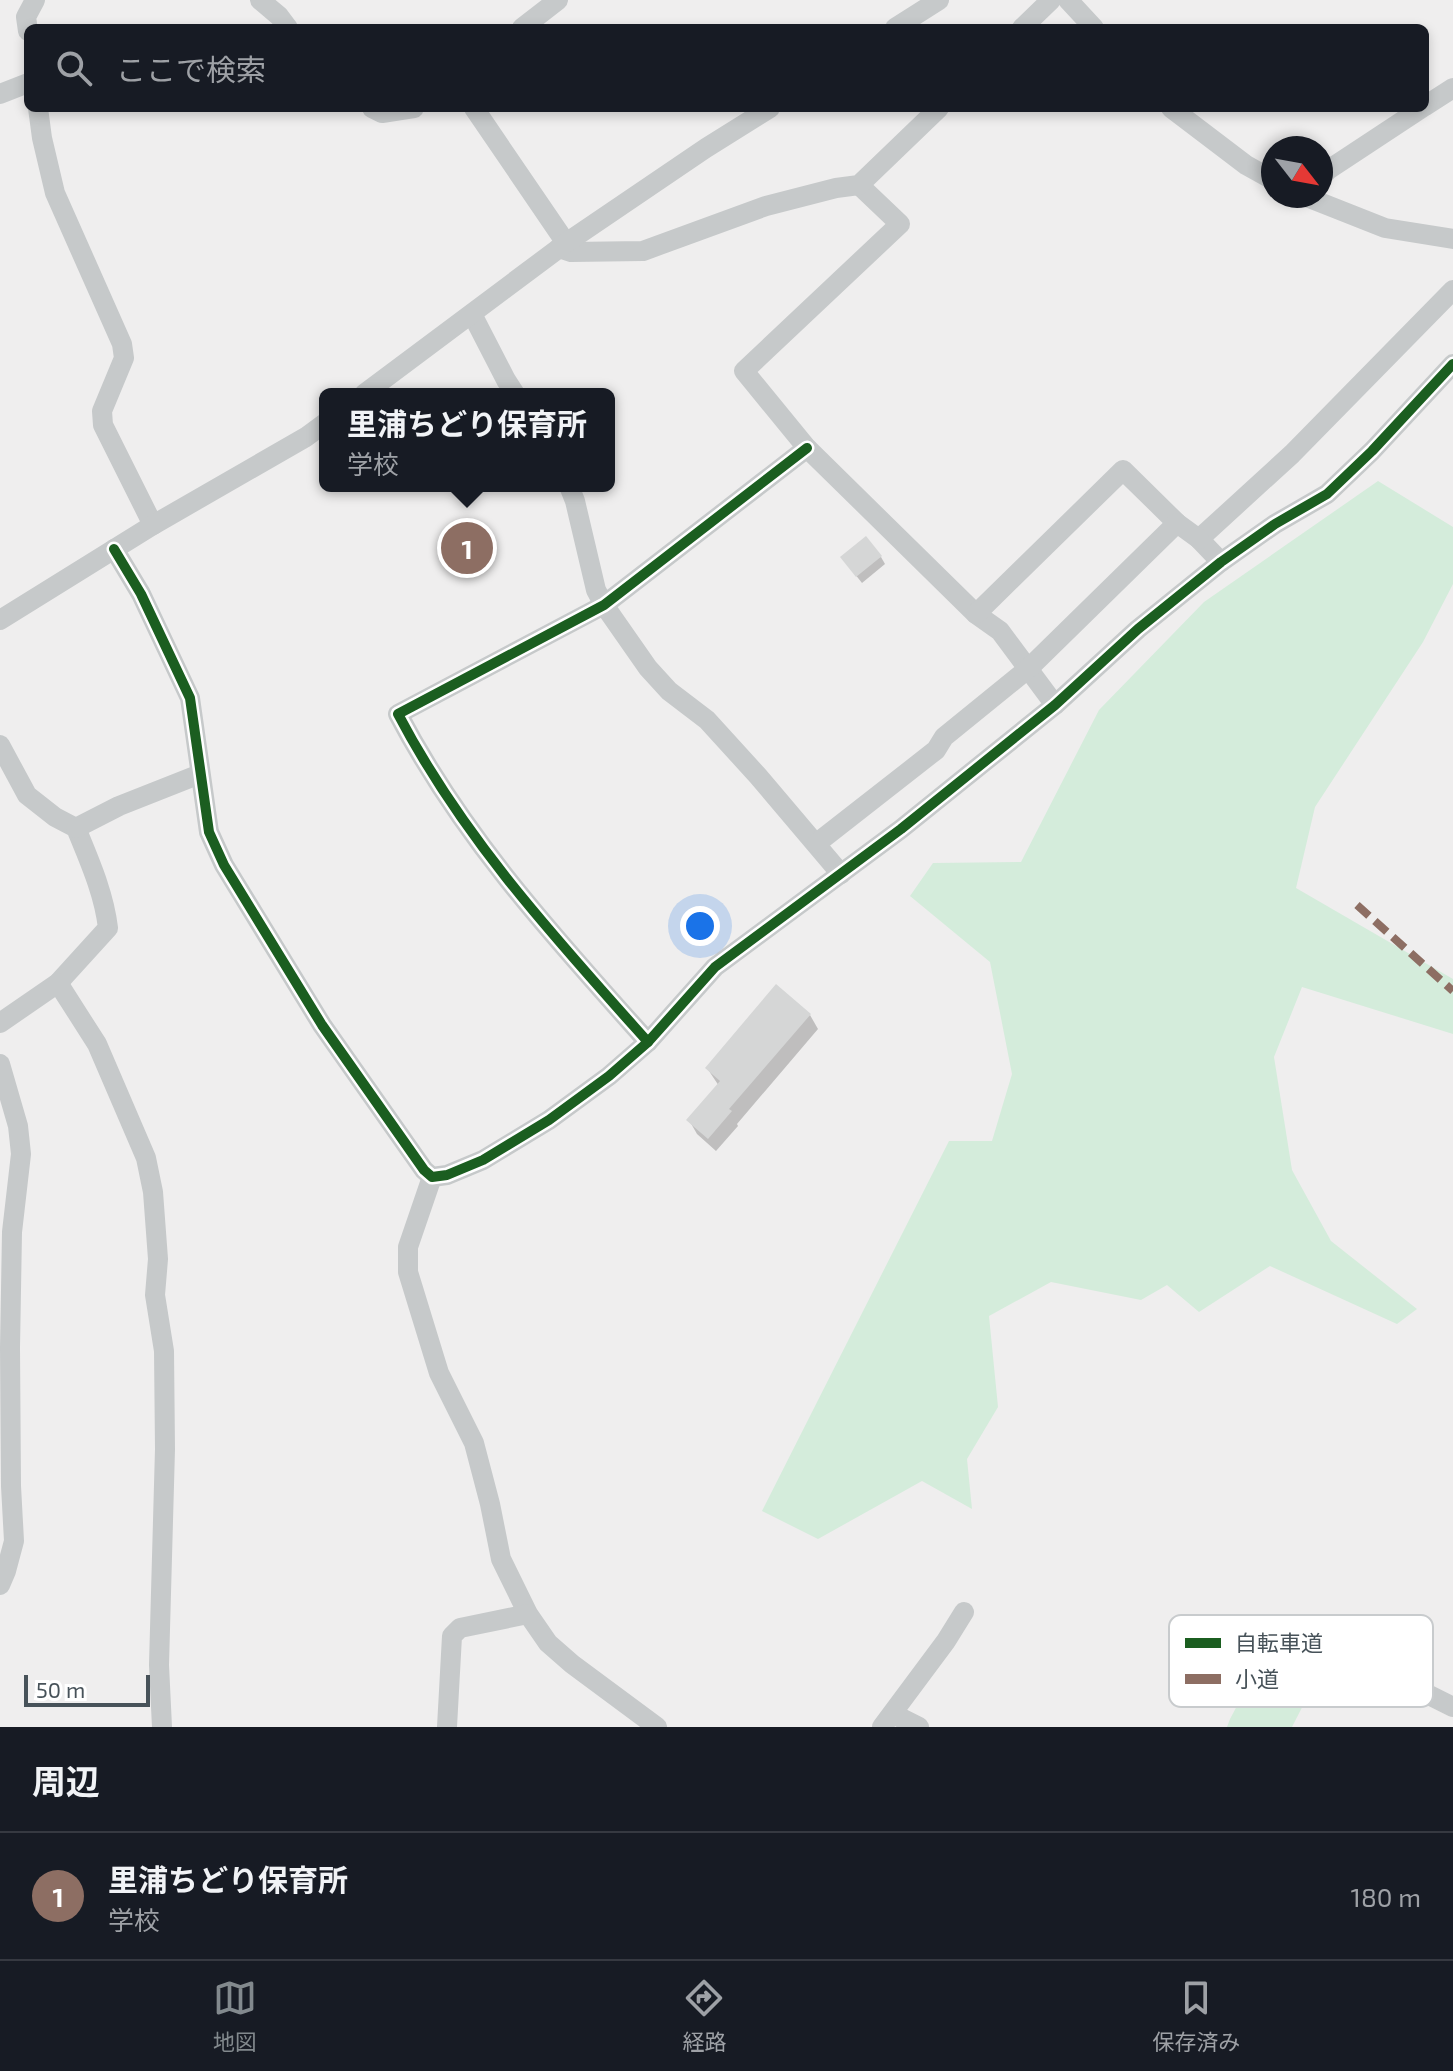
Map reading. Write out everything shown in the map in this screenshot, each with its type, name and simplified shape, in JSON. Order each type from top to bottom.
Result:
[{"type":"street","points":[[27,24],[26,17],[35,0]]},
{"type":"street","points":[[260,0],[285,24]]},
{"type":"street","points":[[527,24],[558,0]]},
{"type":"street","points":[[901,24],[939,0]]},
{"type":"street","points":[[1026,24],[1051,0]]},
{"type":"street","points":[[1068,0],[1090,24]]},
{"type":"street","points":[[0,94],[24,85]]},
{"type":"street","points":[[1429,103],[1453,88]]},
{"type":"street","points":[[39,112],[55,193],[122,344],[124,358],[102,411],[103,425],[153,525]]},
{"type":"street","points":[[477,112],[563,246],[571,252],[643,251],[766,206],[859,185],[935,112]]},
{"type":"street","points":[[372,388],[563,246],[764,112]]},
{"type":"street","points":[[1176,112],[1261,173]]},
{"type":"street","points":[[1333,167],[1415,112]]},
{"type":"street","points":[[859,185],[900,224],[744,371],[807,448],[976,614],[1000,631],[1055,705]]},
{"type":"street","points":[[1333,207],[1385,228],[1453,239]]},
{"type":"street","points":[[1199,539],[1292,454],[1453,290]]},
{"type":"street","points":[[472,314],[511,388]]},
{"type":"street","points":[[114,549],[141,594],[190,698],[209,832],[236,885],[322,1025],[424,1170],[432,1177],[447,1175],[483,1160],[549,1120],[609,1076],[648,1042],[715,967],[901,829],[1055,705],[1138,629],[1221,562],[1275,524],[1327,494],[1453,364]]},
{"type":"street","points":[[0,620],[319,427]]},
{"type":"street","points":[[648,1042],[540,922],[454,810],[398,714],[604,605],[807,448]]},
{"type":"street","points":[[976,614],[1123,470],[1221,562]]},
{"type":"street","points":[[571,492],[596,590],[648,668],[669,691],[707,720],[841,874]]},
{"type":"street","points":[[817,843],[936,750],[944,737],[1029,668],[1177,523]]},
{"type":"street","points":[[0,745],[27,795],[55,817],[76,828],[94,872],[108,928],[58,983],[0,1023]]},
{"type":"street","points":[[76,828],[119,806],[200,774]]},
{"type":"street","points":[[58,983],[97,1044],[146,1158],[153,1192],[158,1259],[155,1295],[164,1351],[165,1449],[159,1665],[162,1727]]},
{"type":"street","points":[[0,1064],[18,1126],[21,1154],[12,1232],[14,1541],[0,1585]]},
{"type":"street","points":[[432,1177],[408,1247],[408,1272],[439,1373],[474,1443],[501,1559],[528,1614],[548,1643],[657,1727]]},
{"type":"street","points":[[919,1727],[888,1720],[964,1612]]},
{"type":"street","points":[[447,1727],[452,1636],[460,1628],[528,1614]]},
{"type":"street","points":[[1433,1697],[1453,1707]]},
{"type":"green space","points":[[1378,481],[1453,527],[1453,584],[1423,642],[1315,807],[1296,888],[1453,979],[1453,1034],[1302,987],[1274,1057],[1292,1170],[1331,1241],[1417,1309],[1397,1324],[1270,1266],[1199,1312],[1167,1285],[1141,1300],[1051,1282],[989,1316],[998,1407],[967,1459],[972,1509],[922,1481],[818,1539],[762,1511],[949,1141],[992,1141],[1012,1074],[990,962],[910,896],[933,863],[1021,862],[1099,710],[1204,602]]},
{"type":"green space","points":[[1236,1707],[1302,1707],[1292,1727],[1227,1727]]},
{"type":"building","points":[[866,536],[882,556],[856,577],[840,557]]},
{"type":"building","points":[[776,984],[811,1014],[729,1109],[732,1111],[708,1139],[686,1120],[720,1081],[705,1068]]},
{"type":"marked path","points":[[1357,905],[1453,991]]},
{"type":"cycle path","points":[[114,549],[141,594],[190,698],[209,832],[224,865],[322,1025],[424,1170],[432,1177],[447,1175],[483,1160],[549,1120],[609,1076],[648,1042],[715,967],[901,829],[1055,705],[1138,629],[1221,562],[1275,524],[1327,494],[1453,364]]},
{"type":"cycle path","points":[[648,1042],[512,886],[451,803],[398,714],[604,605],[807,448]]},
{"type":"place","name":"里浦ちどり保育所","points":[[467,548]]}]
